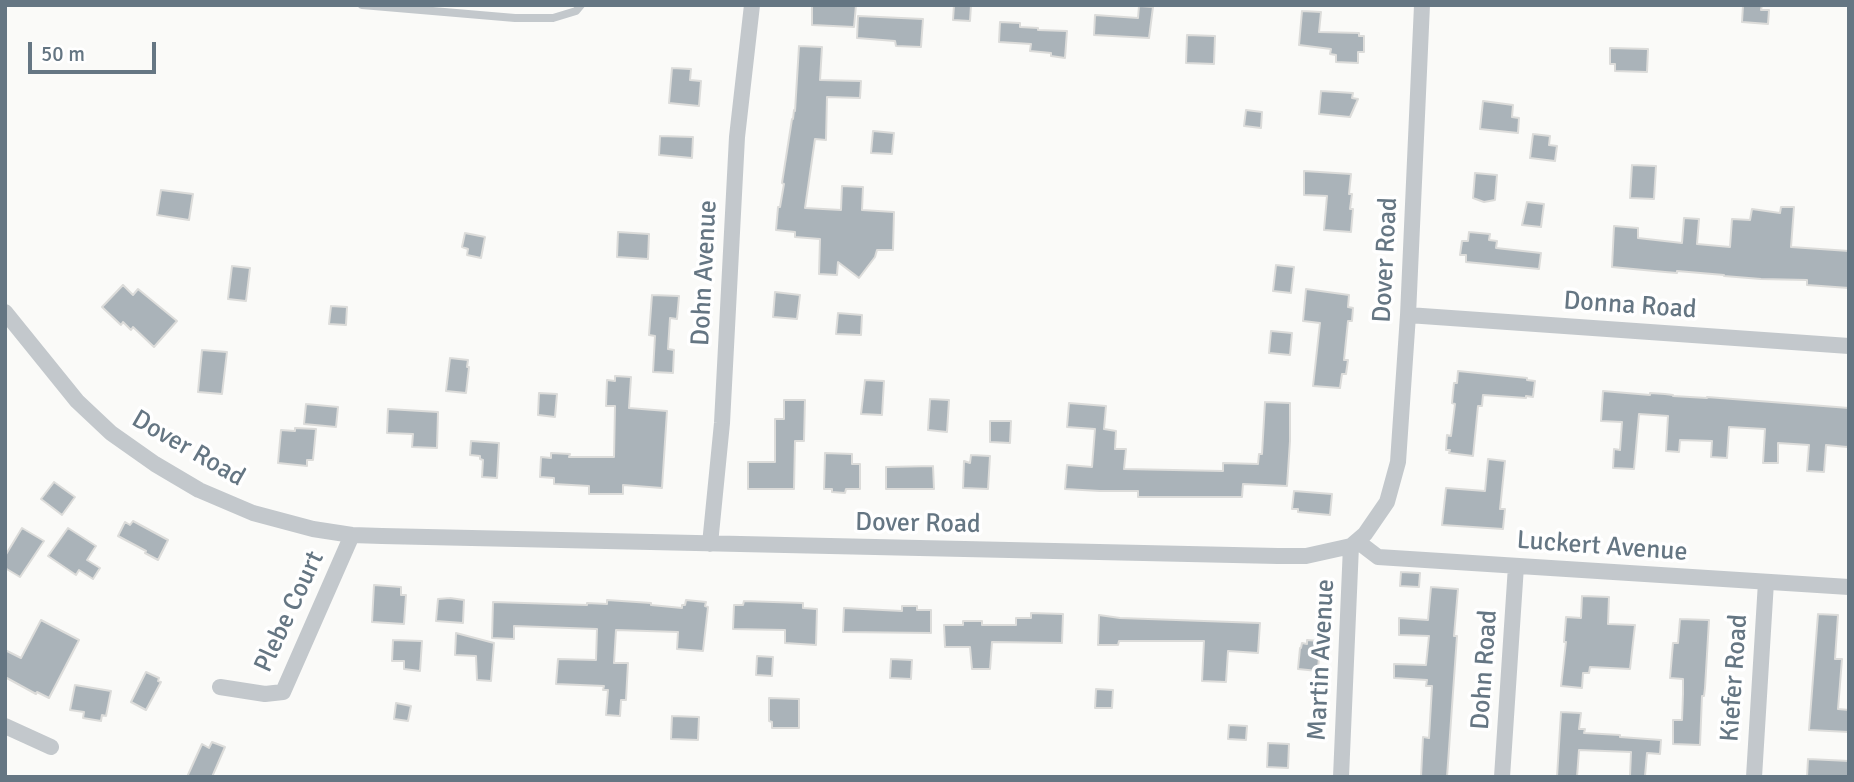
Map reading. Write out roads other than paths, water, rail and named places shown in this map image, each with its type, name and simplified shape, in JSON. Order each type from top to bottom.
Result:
[{"type":"street","name":"Dohn Avenue","points":[[710,544],[722,423],[737,137],[752,5]]},
{"type":"street","name":"Dover Road","points":[[5,312],[77,401],[111,433],[155,464],[199,490],[253,513],[313,529],[352,535],[1306,556],[1354,544],[1365,534],[1387,502],[1398,462],[1408,315],[1422,5]]},
{"type":"street","name":"Donna Road","points":[[1408,315],[1849,346]]},
{"type":"street","name":"Plebe Court","points":[[220,687],[265,695],[283,692],[352,535]]},
{"type":"street","name":"Luckert Avenue","points":[[1354,544],[1377,557],[1849,587]]},
{"type":"street","name":"Martin Avenue","points":[[1341,777],[1354,544]]},
{"type":"street","name":"Dohn Road","points":[[1502,777],[1516,566]]},
{"type":"street","name":"Kiefer Road","points":[[1754,777],[1766,582]]},
{"type":"street","points":[[5,726],[51,747]]},
{"type":"lane","points":[[362,5],[515,18],[553,18],[576,11],[581,5]]}]
